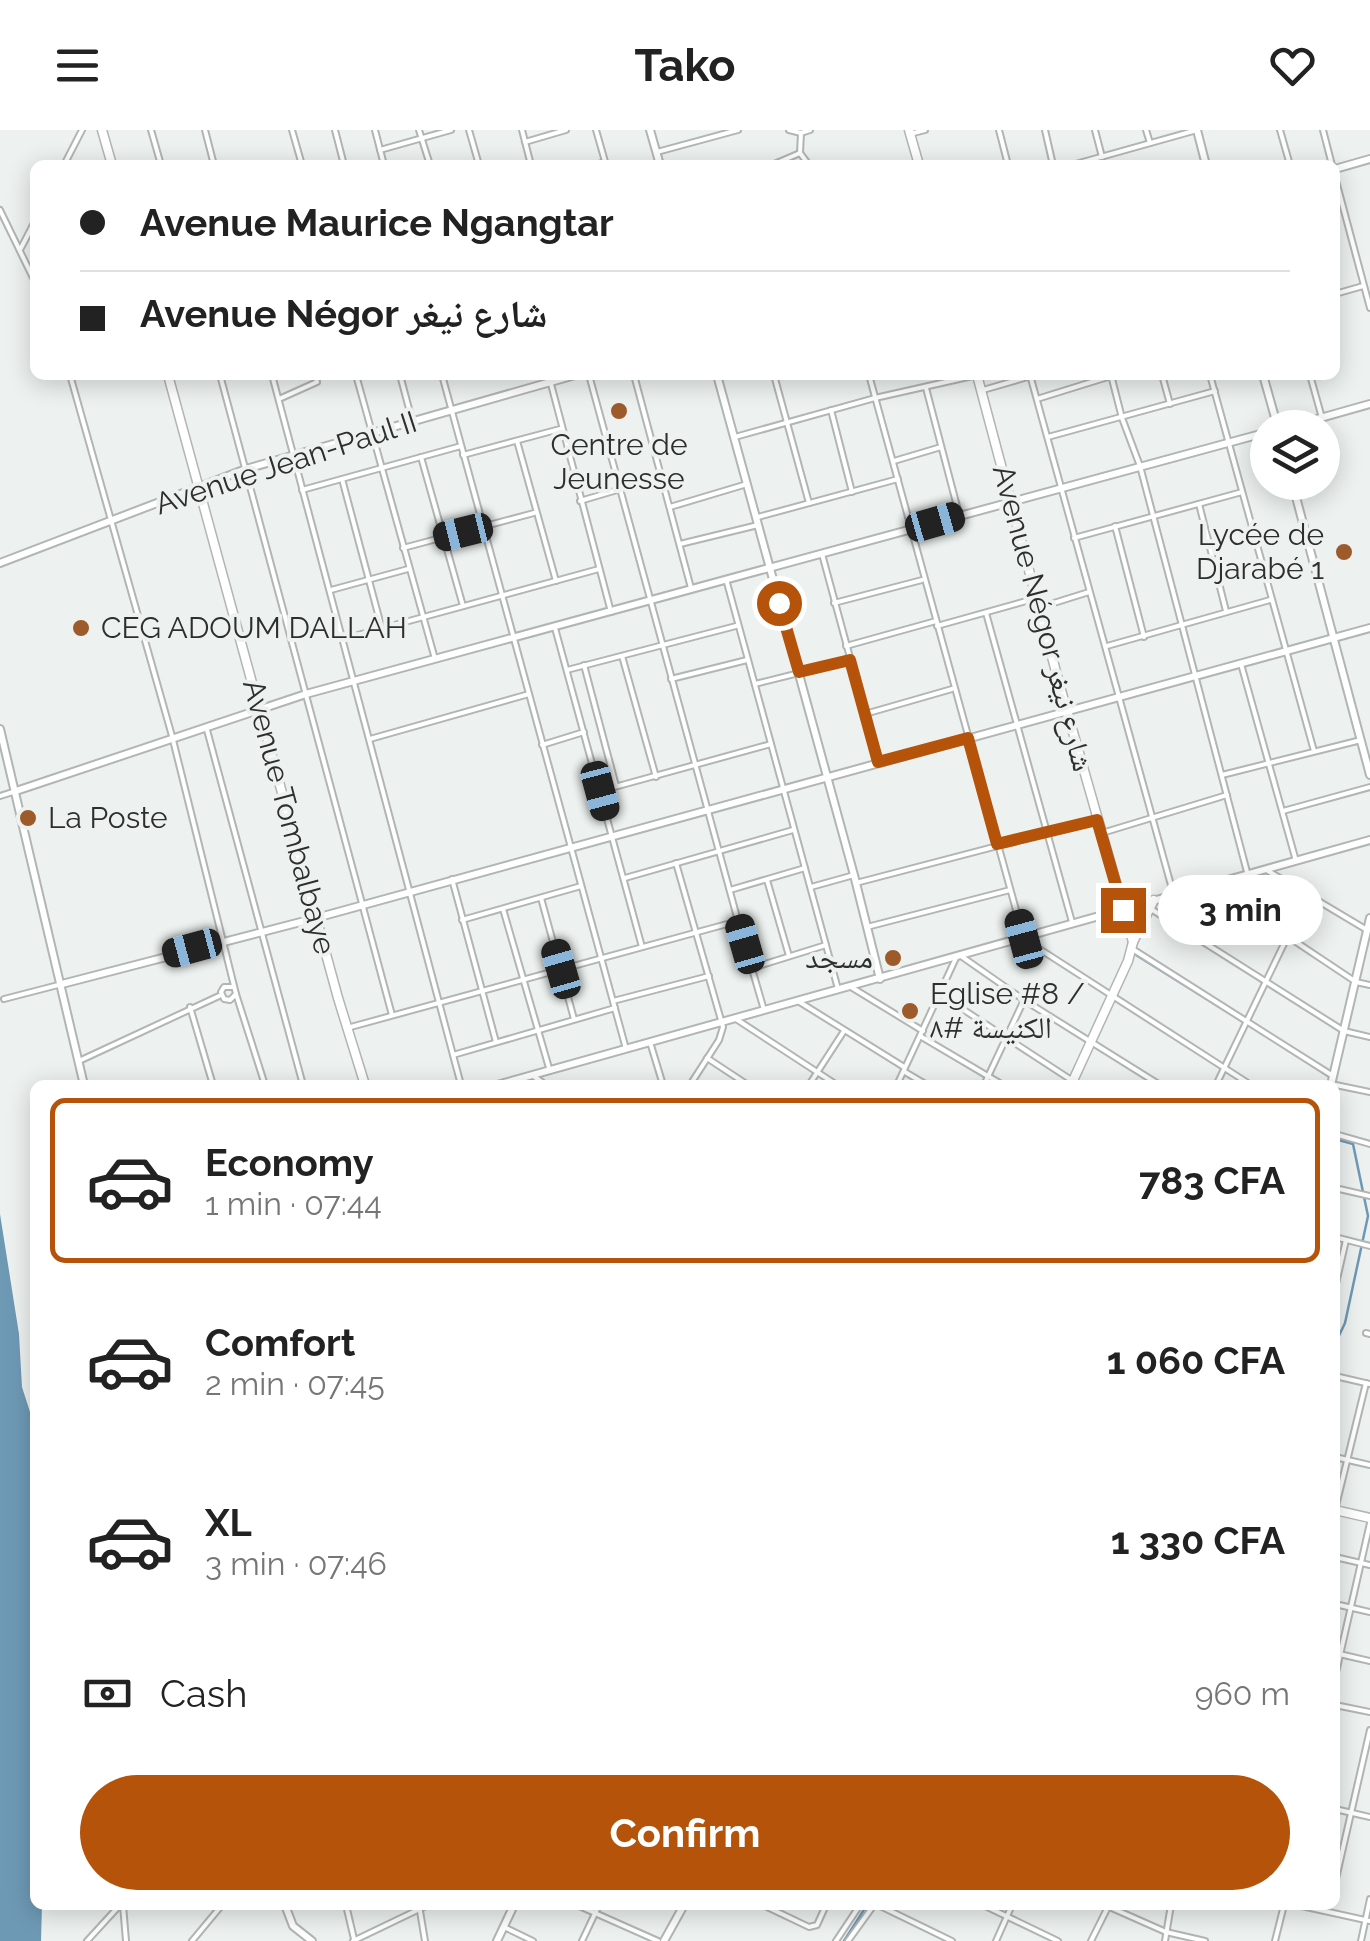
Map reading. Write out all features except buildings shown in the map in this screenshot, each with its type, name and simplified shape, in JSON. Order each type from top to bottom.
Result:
[{"type":"main road","points":[[102,130],[111,160]]},
{"type":"main road","points":[[910,132],[918,160]]},
{"type":"main road","name":"Avenue Tombalbaye","points":[[169,380],[363,1080]]},
{"type":"main road","name":"Avenue Négor شارع نيغر","points":[[979,380],[1132,945]]},
{"type":"main road","points":[[1076,1080],[1132,945],[1153,905]]},
{"type":"main road","points":[[1340,1512],[1370,1521]]},
{"type":"street","points":[[67,160],[82,130]]},
{"type":"street","points":[[151,130],[160,160]]},
{"type":"street","points":[[205,130],[213,160]]},
{"type":"street","points":[[292,130],[301,160]]},
{"type":"street","points":[[335,130],[343,160]]},
{"type":"street","points":[[374,130],[383,160]]},
{"type":"street","points":[[420,130],[429,160]]},
{"type":"street","points":[[380,150],[451,130]]},
{"type":"street","points":[[469,130],[478,160]]},
{"type":"street","points":[[522,130],[530,160]]},
{"type":"street","points":[[525,142],[566,130]]},
{"type":"street","points":[[596,130],[604,160]]},
{"type":"street","points":[[650,130],[658,160]]},
{"type":"street","points":[[656,152],[738,130]]},
{"type":"street","points":[[789,130],[810,130]]},
{"type":"street","points":[[910,132],[924,130]]},
{"type":"street","points":[[999,130],[1007,160]]},
{"type":"street","points":[[1045,130],[1053,160]]},
{"type":"street","points":[[1095,130],[1102,157]]},
{"type":"street","points":[[1146,130],[1150,143]]},
{"type":"street","points":[[1091,160],[1197,130],[1205,160]]},
{"type":"street","points":[[1280,130],[1289,160]]},
{"type":"street","points":[[1322,130],[1331,160]]},
{"type":"street","points":[[801,133],[800,153],[805,160]]},
{"type":"street","points":[[784,160],[800,153]]},
{"type":"street","points":[[1340,166],[1370,160]]},
{"type":"street","points":[[1340,196],[1370,308]]},
{"type":"street","points":[[0,210],[30,271]]},
{"type":"street","points":[[20,248],[30,229]]},
{"type":"street","points":[[1362,278],[1370,275]]},
{"type":"street","points":[[1340,293],[1364,286]]},
{"type":"street","points":[[71,380],[172,736],[234,987],[263,1080]]},
{"type":"street","points":[[221,380],[392,1015]]},
{"type":"street","points":[[273,380],[460,1080]]},
{"type":"street","points":[[278,399],[316,380]]},
{"type":"street","points":[[357,380],[435,659]]},
{"type":"street","points":[[401,380],[412,420]]},
{"type":"street","points":[[443,380],[626,1049]]},
{"type":"street","name":"Avenue Jean-Paul II","points":[[0,563],[246,469],[557,380]]},
{"type":"street","points":[[590,380],[717,852],[764,1010]]},
{"type":"street","points":[[635,380],[691,588]]},
{"type":"street","points":[[718,380],[880,979]]},
{"type":"street","points":[[775,380],[809,503]]},
{"type":"street","points":[[870,380],[1024,939],[1243,1080]]},
{"type":"street","points":[[734,438],[875,398],[957,380]]},
{"type":"street","points":[[982,390],[1017,380]]},
{"type":"street","points":[[1032,380],[1174,896]]},
{"type":"street","points":[[1037,399],[1098,380]]},
{"type":"street","points":[[1112,380],[1140,466],[1248,876]]},
{"type":"street","points":[[1163,380],[1170,404]]},
{"type":"street","points":[[1212,380],[1314,750]]},
{"type":"street","points":[[1265,380],[1275,410]]},
{"type":"street","points":[[1311,380],[1320,410]]},
{"type":"street","points":[[550,382],[611,612]]},
{"type":"street","points":[[926,388],[959,516]]},
{"type":"street","points":[[1048,438],[1215,391]]},
{"type":"street","points":[[1340,413],[1370,404]]},
{"type":"street","points":[[831,410],[852,493]]},
{"type":"street","points":[[463,456],[562,429]]},
{"type":"street","points":[[0,796],[260,707],[1250,437]]},
{"type":"street","points":[[517,441],[556,581]]},
{"type":"street","points":[[302,490],[460,446]]},
{"type":"street","points":[[894,460],[942,447]]},
{"type":"street","points":[[421,457],[463,606]]},
{"type":"street","points":[[580,502],[661,477]]},
{"type":"street","points":[[342,479],[382,629]]},
{"type":"street","points":[[679,544],[898,479]]},
{"type":"street","points":[[669,507],[747,484]]},
{"type":"street","points":[[1074,538],[1242,492]]},
{"type":"street","points":[[1297,500],[1370,775]]},
{"type":"street","points":[[1199,504],[1226,613]]},
{"type":"street","points":[[403,548],[536,512]]},
{"type":"street","points":[[1115,526],[1144,637]]},
{"type":"street","points":[[822,554],[878,762]]},
{"type":"street","points":[[330,591],[408,569]]},
{"type":"street","points":[[343,639],[599,569]]},
{"type":"street","points":[[726,579],[838,990]]},
{"type":"street","points":[[834,603],[924,580]]},
{"type":"street","points":[[846,646],[1089,592]]},
{"type":"street","points":[[1106,646],[1270,600]]},
{"type":"street","points":[[986,613],[1073,925]]},
{"type":"street","points":[[566,670],[738,625]]},
{"type":"street","points":[[555,627],[642,947]]},
{"type":"street","points":[[4,999],[316,918],[1370,628]]},
{"type":"street","points":[[622,654],[656,777]]},
{"type":"street","points":[[671,680],[748,660]]},
{"type":"street","points":[[755,684],[850,660]]},
{"type":"street","points":[[1241,664],[1297,863]]},
{"type":"street","points":[[584,665],[616,786]]},
{"type":"street","points":[[866,714],[954,688]]},
{"type":"street","points":[[370,739],[528,694]]},
{"type":"street","points":[[206,725],[302,1080]]},
{"type":"street","points":[[0,729],[83,1080]]},
{"type":"street","points":[[542,745],[584,732]]},
{"type":"street","points":[[1222,775],[1360,740]]},
{"type":"street","points":[[600,791],[771,744]]},
{"type":"street","points":[[1283,810],[1370,787]]},
{"type":"street","points":[[1102,834],[1227,796]]},
{"type":"street","points":[[810,886],[855,879],[1097,820]]},
{"type":"street","points":[[622,878],[793,830]]},
{"type":"street","points":[[515,1080],[1123,910],[1153,905],[1370,840]]},
{"type":"street","points":[[676,862],[723,1021],[723,1032],[693,1080]]},
{"type":"street","points":[[730,890],[804,868]]},
{"type":"street","points":[[1268,870],[1369,930]]},
{"type":"street","points":[[452,879],[496,1042]]},
{"type":"street","points":[[767,880],[788,956]]},
{"type":"street","points":[[462,920],[581,886]]},
{"type":"street","points":[[1212,886],[1356,982],[1370,985]]},
{"type":"street","points":[[867,927],[1010,890]]},
{"type":"street","points":[[1218,1080],[1308,894]]},
{"type":"street","points":[[541,898],[575,1021]]},
{"type":"street","points":[[1153,905],[1344,1031],[1370,1038]]},
{"type":"street","points":[[503,909],[550,1071]]},
{"type":"street","points":[[1332,1080],[1370,918]]},
{"type":"street","points":[[346,1028],[738,921]]},
{"type":"street","points":[[752,968],[826,944]]},
{"type":"street","points":[[1132,945],[1329,1080]]},
{"type":"street","points":[[899,1080],[959,957]]},
{"type":"street","points":[[959,957],[1152,1080]]},
{"type":"street","points":[[613,1001],[709,976]]},
{"type":"street","points":[[79,1061],[190,1006],[221,995],[224,987],[234,987]]},
{"type":"street","points":[[851,987],[995,1080]]},
{"type":"street","points":[[221,995],[228,1001],[236,994]]},
{"type":"street","points":[[941,995],[1068,1080]]},
{"type":"street","points":[[986,1080],[1024,1000]]},
{"type":"street","points":[[798,1001],[920,1080]]},
{"type":"street","points":[[190,1006],[212,1080]]},
{"type":"street","points":[[452,1054],[615,1008]]},
{"type":"street","points":[[735,1018],[828,1080]]},
{"type":"street","points":[[812,1080],[844,1031]]},
{"type":"street","points":[[650,1042],[662,1080]]},
{"type":"street","points":[[707,1058],[740,1080]]},
{"type":"street","points":[[532,1075],[539,1080]]},
{"type":"street","points":[[1340,1084],[1370,1092]]},
{"type":"street","points":[[1340,1135],[1370,1144]]},
{"type":"street","points":[[1340,1189],[1365,1195]]},
{"type":"street","points":[[1340,1238],[1367,1245]]},
{"type":"street","points":[[1340,1266],[1346,1240]]},
{"type":"street","points":[[1340,1377],[1368,1384],[1340,1489]]},
{"type":"street","points":[[1340,1458],[1370,1465]]},
{"type":"street","points":[[1340,1646],[1370,1521]]},
{"type":"street","points":[[1340,1558],[1370,1565]]},
{"type":"street","points":[[1340,1605],[1370,1612]]},
{"type":"street","points":[[1340,1654],[1370,1661]]},
{"type":"street","points":[[1340,1705],[1370,1712]]},
{"type":"street","points":[[1340,1861],[1370,1730]]},
{"type":"street","points":[[1340,1810],[1370,1817]]},
{"type":"street","points":[[1361,1941],[1370,1900]]},
{"type":"street","points":[[87,1941],[117,1910]]},
{"type":"street","points":[[123,1910],[126,1941]]},
{"type":"street","points":[[192,1941],[218,1910]]},
{"type":"street","points":[[287,1910],[293,1926],[312,1941]]},
{"type":"street","points":[[347,1910],[354,1941],[412,1910]]},
{"type":"street","points":[[421,1910],[425,1941]]},
{"type":"street","points":[[497,1941],[512,1910]]},
{"type":"street","points":[[587,1910],[661,1941],[681,1910]]},
{"type":"street","points":[[582,1941],[597,1910]]},
{"type":"street","points":[[775,1910],[814,1927],[823,1910]]},
{"type":"street","points":[[841,1940],[857,1910]]},
{"type":"street","points":[[841,1940],[871,1910]]},
{"type":"street","points":[[887,1910],[952,1941]]},
{"type":"street","points":[[994,1910],[1058,1941]]},
{"type":"street","points":[[996,1941],[1010,1910]]},
{"type":"street","points":[[1091,1941],[1104,1910]]},
{"type":"street","points":[[1115,1910],[1166,1932],[1205,1941]]},
{"type":"street","points":[[1165,1941],[1170,1910]]},
{"type":"street","points":[[1276,1941],[1283,1910]]},
{"type":"street","points":[[1319,1910],[1368,1921]]},
{"type":"street","points":[[504,1927],[532,1941]]},
{"type":"water","points":[[0,1214],[19,1334],[22,1387],[30,1412],[30,1910],[42,1910],[41,1941],[0,1941]]},
{"type":"waterway","points":[[1136,955],[1279,1044]]},
{"type":"waterway","points":[[1290,1051],[1304,1060]]},
{"type":"waterway","points":[[1340,1140],[1353,1144],[1368,1216],[1340,1334]]},
{"type":"waterway","points":[[844,1941],[864,1910]]},
{"type":"place","name":"Centre de Jeunesse","points":[[619,411]]},
{"type":"place","name":"Lycée de Djarabé 1","points":[[1344,552]]},
{"type":"place","name":"CEG ADOUM DALLAH","points":[[81,628]]},
{"type":"place","name":"La Poste","points":[[28,818]]},
{"type":"place","name":"مسجد","points":[[893,958]]},
{"type":"place","name":"Eglise #8 / الكنيسة #٨","points":[[910,1011]]},
{"type":"route","points":[[779,603],[799,672],[850,660],[878,762],[968,738],[997,844],[1097,820],[1123,910]]}]
